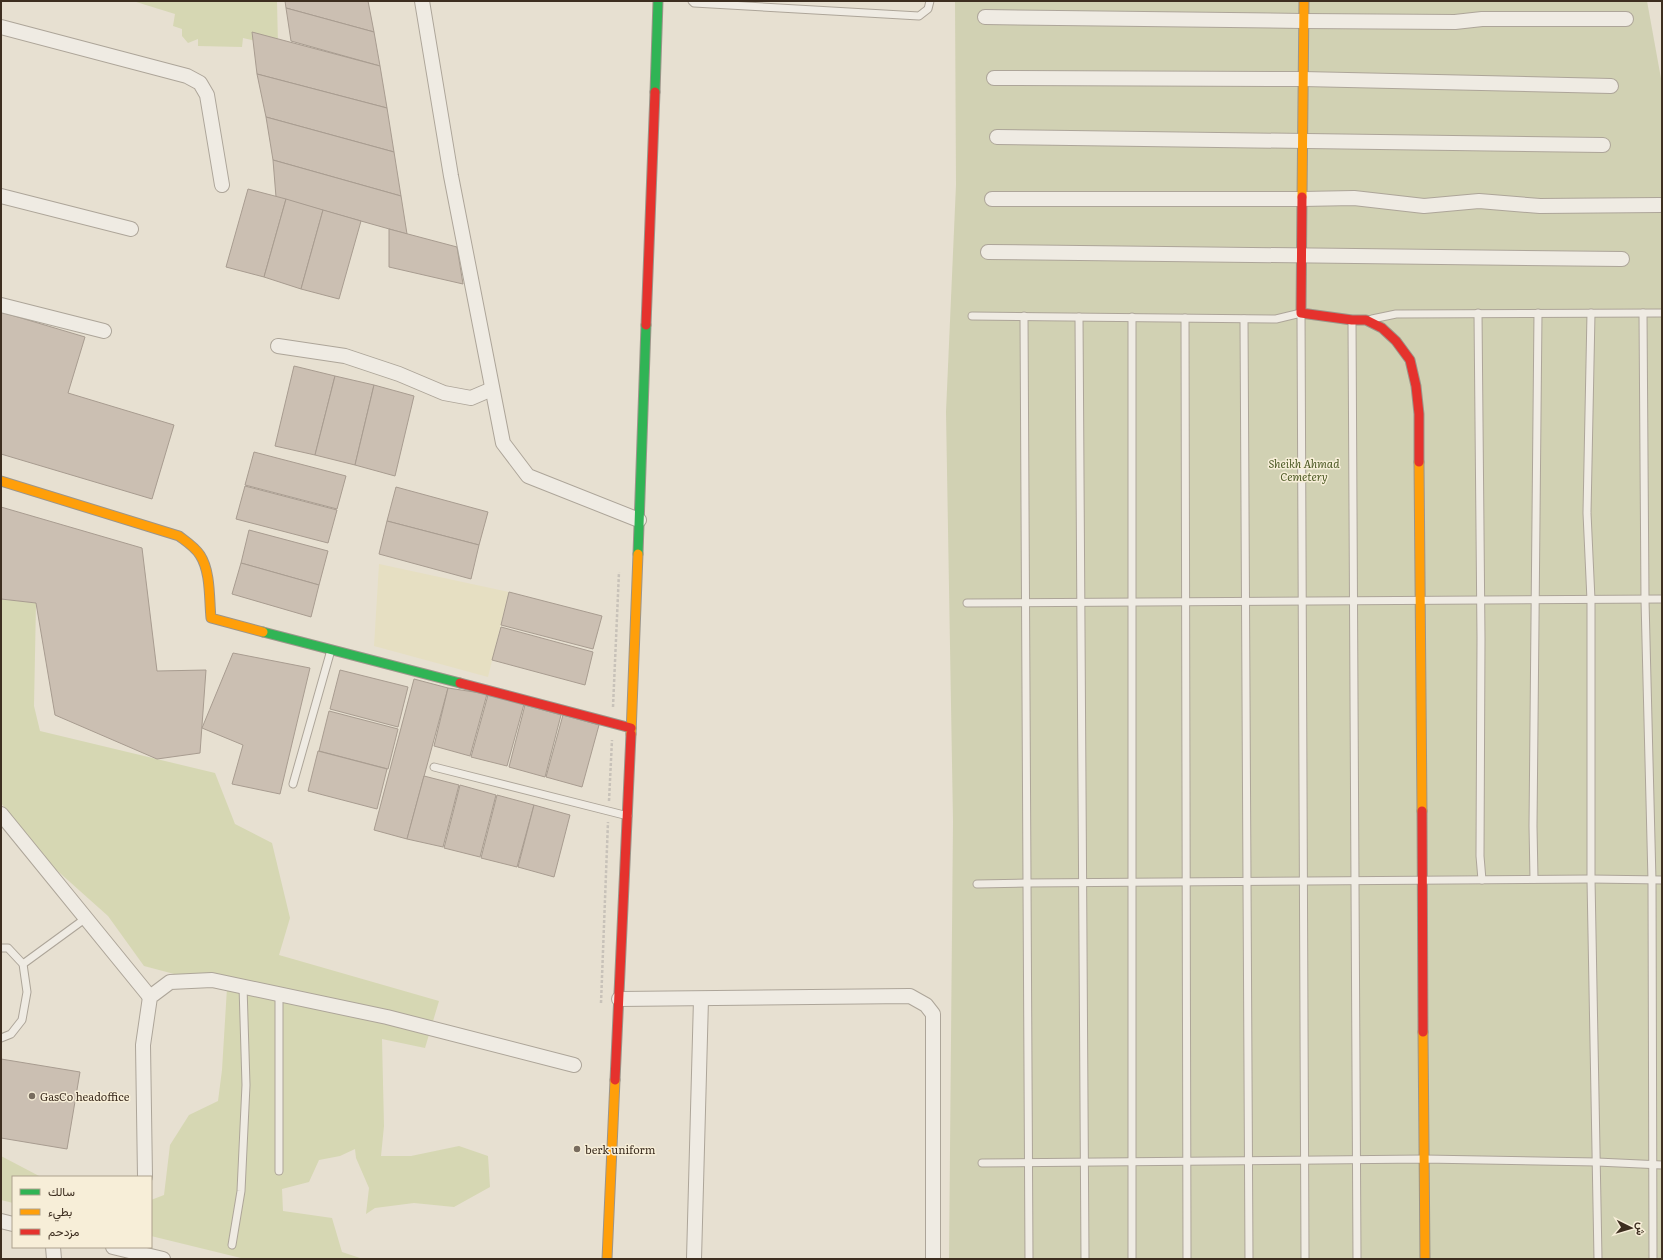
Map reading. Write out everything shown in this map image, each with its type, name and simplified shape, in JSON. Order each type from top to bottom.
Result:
[{"type":"street","points":[[422,1],[451,176],[503,443],[528,476],[639,520]]},
{"type":"street","points":[[607,1259],[632,728],[658,1]]},
{"type":"street","points":[[1304,1],[1300,313],[1352,320],[1366,320],[1382,328],[1396,341],[1410,360],[1416,386],[1419,414],[1425,1259]]},
{"type":"street","points":[[985,17],[1455,22],[1482,19],[1626,19]]},
{"type":"street","points":[[1,27],[187,76],[200,83],[207,95],[222,185]]},
{"type":"street","points":[[994,78],[1303,80],[1612,86]]},
{"type":"street","points":[[997,137],[1603,145]]},
{"type":"street","points":[[1,196],[130,229]]},
{"type":"street","points":[[992,199],[1302,200],[1354,198],[1424,206],[1479,201],[1540,206],[1660,205]]},
{"type":"street","points":[[988,252],[1622,259]]},
{"type":"street","points":[[1,305],[104,331]]},
{"type":"street","points":[[278,346],[345,356],[399,374],[444,393],[471,398],[492,389]]},
{"type":"street","points":[[1,481],[179,536],[193,547],[202,559],[206,573],[211,618],[632,728]]},
{"type":"street","points":[[1,814],[150,997]]},
{"type":"street","points":[[145,1176],[143,1045],[150,997],[170,982],[212,980],[243,986],[387,1017],[574,1065]]},
{"type":"street","points":[[619,999],[910,996],[926,1005],[933,1014],[933,1259]]},
{"type":"street","points":[[694,1259],[701,998]]},
{"type":"street","points":[[1,1221],[12,1224]]},
{"type":"street","points":[[53,1248],[54,1259]]},
{"type":"street","points":[[121,1248],[146,1251],[163,1259]]},
{"type":"lane","points":[[692,1],[694,4],[918,16],[928,9],[930,1]]},
{"type":"lane","points":[[972,316],[1276,319],[1300,313],[1305,1259]]},
{"type":"lane","points":[[1478,313],[1480,856],[1482,880]]},
{"type":"lane","points":[[1534,879],[1533,826],[1538,313]]},
{"type":"lane","points":[[1591,313],[1587,513],[1591,600],[1591,879],[1598,1259]]},
{"type":"lane","points":[[1643,313],[1645,600],[1652,881],[1653,1259]]},
{"type":"lane","points":[[1366,320],[1396,314],[1662,313]]},
{"type":"lane","points":[[1024,316],[1029,1259]]},
{"type":"lane","points":[[1132,317],[1132,1259]]},
{"type":"lane","points":[[1079,318],[1085,1259]]},
{"type":"lane","points":[[1185,318],[1187,1259]]},
{"type":"lane","points":[[1244,319],[1249,1259]]},
{"type":"lane","points":[[1352,320],[1357,1259]]},
{"type":"lane","points":[[966,603],[1662,599]]},
{"type":"lane","points":[[293,784],[331,650]]},
{"type":"lane","points":[[434,767],[628,816]]},
{"type":"lane","points":[[977,884],[1356,880],[1662,880]]},
{"type":"lane","points":[[23,964],[86,918]]},
{"type":"lane","points":[[1,948],[8,948],[23,964],[27,992],[22,1020],[11,1034],[1,1038]]},
{"type":"lane","points":[[232,1245],[242,1183],[246,1085],[243,986]]},
{"type":"lane","points":[[279,994],[279,1171]]},
{"type":"lane","points":[[982,1163],[1424,1159],[1597,1162],[1662,1165]]},
{"type":"path","points":[[601,1004],[619,568]]},
{"type":"shaded area","points":[[379,564],[509,592],[488,677],[374,646]]},
{"type":"green space","points":[[133,1],[277,1],[278,46],[243,38],[242,47],[198,46],[198,39],[188,43],[182,36],[182,29],[173,26],[175,14]]},
{"type":"green space","name":"Sheikh Ahmad Cemetery","points":[[955,1],[1647,1],[1662,84],[1662,1259],[949,1259],[953,821],[946,412],[956,185]]},
{"type":"green space","points":[[1,599],[36,603],[34,706],[40,731],[215,773],[235,824],[272,843],[290,918],[279,955],[439,1001],[425,1048],[382,1039],[384,1126],[381,1156],[411,1156],[459,1146],[488,1156],[490,1187],[454,1207],[414,1203],[375,1208],[366,1214],[369,1188],[356,1158],[355,1149],[340,1156],[319,1160],[309,1182],[282,1189],[283,1211],[332,1218],[342,1252],[363,1259],[245,1259],[152,1236],[152,1200],[164,1195],[170,1145],[189,1115],[218,1101],[222,1070],[227,988],[144,966],[108,916],[52,866],[1,803]]},
{"type":"green space","points":[[1,1156],[39,1176],[12,1176],[12,1203],[1,1200]]},
{"type":"building","points":[[285,1],[368,1],[374,32],[286,8]]},
{"type":"building","points":[[286,8],[374,32],[380,66],[291,41]]},
{"type":"building","points":[[252,32],[380,66],[387,108],[257,74]]},
{"type":"building","points":[[257,74],[387,108],[394,152],[266,117]]},
{"type":"building","points":[[266,117],[394,152],[401,196],[273,160]]},
{"type":"building","points":[[273,160],[401,196],[407,234],[276,197]]},
{"type":"building","points":[[248,189],[286,199],[264,277],[226,267]]},
{"type":"building","points":[[286,199],[323,210],[301,289],[264,277]]},
{"type":"building","points":[[323,210],[361,221],[339,299],[301,289]]},
{"type":"building","points":[[389,229],[457,247],[463,284],[389,267]]},
{"type":"building","points":[[1,312],[85,337],[68,393],[174,425],[152,499],[1,454]]},
{"type":"building","points":[[294,366],[335,376],[315,455],[275,446]]},
{"type":"building","points":[[335,376],[374,385],[355,465],[315,455]]},
{"type":"building","points":[[374,385],[414,396],[395,476],[355,465]]},
{"type":"building","points":[[254,452],[346,476],[337,509],[245,485]]},
{"type":"building","points":[[245,486],[337,510],[328,543],[236,519]]},
{"type":"building","points":[[396,487],[488,512],[479,545],[387,521]]},
{"type":"building","points":[[1,507],[142,548],[157,671],[206,670],[200,753],[157,759],[55,715],[36,603],[1,599]]},
{"type":"building","points":[[387,521],[479,545],[471,579],[379,554]]},
{"type":"building","points":[[249,530],[328,551],[319,585],[241,563]]},
{"type":"building","points":[[241,563],[319,585],[311,617],[232,594]]},
{"type":"building","points":[[509,592],[602,616],[593,649],[501,625]]},
{"type":"building","points":[[501,627],[593,652],[585,685],[492,660]]},
{"type":"building","points":[[233,653],[310,668],[280,794],[232,784],[243,745],[202,728]]},
{"type":"building","points":[[340,670],[408,687],[398,727],[330,709]]},
{"type":"building","points":[[414,679],[448,688],[407,839],[374,830]]},
{"type":"building","points":[[448,688],[487,694],[470,756],[434,746]]},
{"type":"building","points":[[488,695],[524,704],[507,766],[471,757]]},
{"type":"building","points":[[525,705],[561,715],[545,777],[509,767]]},
{"type":"building","points":[[329,711],[398,729],[388,769],[319,751]]},
{"type":"building","points":[[563,715],[599,725],[582,787],[546,777]]},
{"type":"building","points":[[318,751],[387,769],[377,809],[308,791]]},
{"type":"building","points":[[424,776],[459,785],[443,847],[407,839]]},
{"type":"building","points":[[460,785],[496,795],[480,857],[444,848]]},
{"type":"building","points":[[497,795],[534,805],[517,867],[481,858]]},
{"type":"building","points":[[534,805],[570,815],[554,877],[518,867]]},
{"type":"building","points":[[1,1059],[80,1072],[67,1149],[1,1138]]},
{"type":"traffic: fast","points":[[655,92],[658,1]]},
{"type":"traffic: fast","points":[[638,554],[646,325]]},
{"type":"traffic: fast","points":[[263,632],[460,683]]},
{"type":"traffic: slow","points":[[1302,197],[1304,1]]},
{"type":"traffic: slow","points":[[1419,462],[1422,811]]},
{"type":"traffic: slow","points":[[1,481],[179,536],[196,550],[204,562],[208,577],[211,618],[263,632]]},
{"type":"traffic: slow","points":[[631,734],[638,554]]},
{"type":"traffic: slow","points":[[1423,1032],[1425,1259]]},
{"type":"traffic: slow","points":[[607,1259],[615,1080]]},
{"type":"traffic: jam","points":[[646,325],[655,92]]},
{"type":"traffic: jam","points":[[1302,197],[1301,313],[1352,320],[1366,320],[1382,328],[1396,341],[1410,360],[1416,386],[1419,414],[1419,462]]},
{"type":"traffic: jam","points":[[460,683],[631,728]]},
{"type":"traffic: jam","points":[[615,1080],[631,734]]},
{"type":"traffic: jam","points":[[1422,811],[1423,1032]]},
{"type":"place","name":"GasCo headoffice","points":[[32,1096]]},
{"type":"place","name":"berk uniform","points":[[577,1149]]}]
